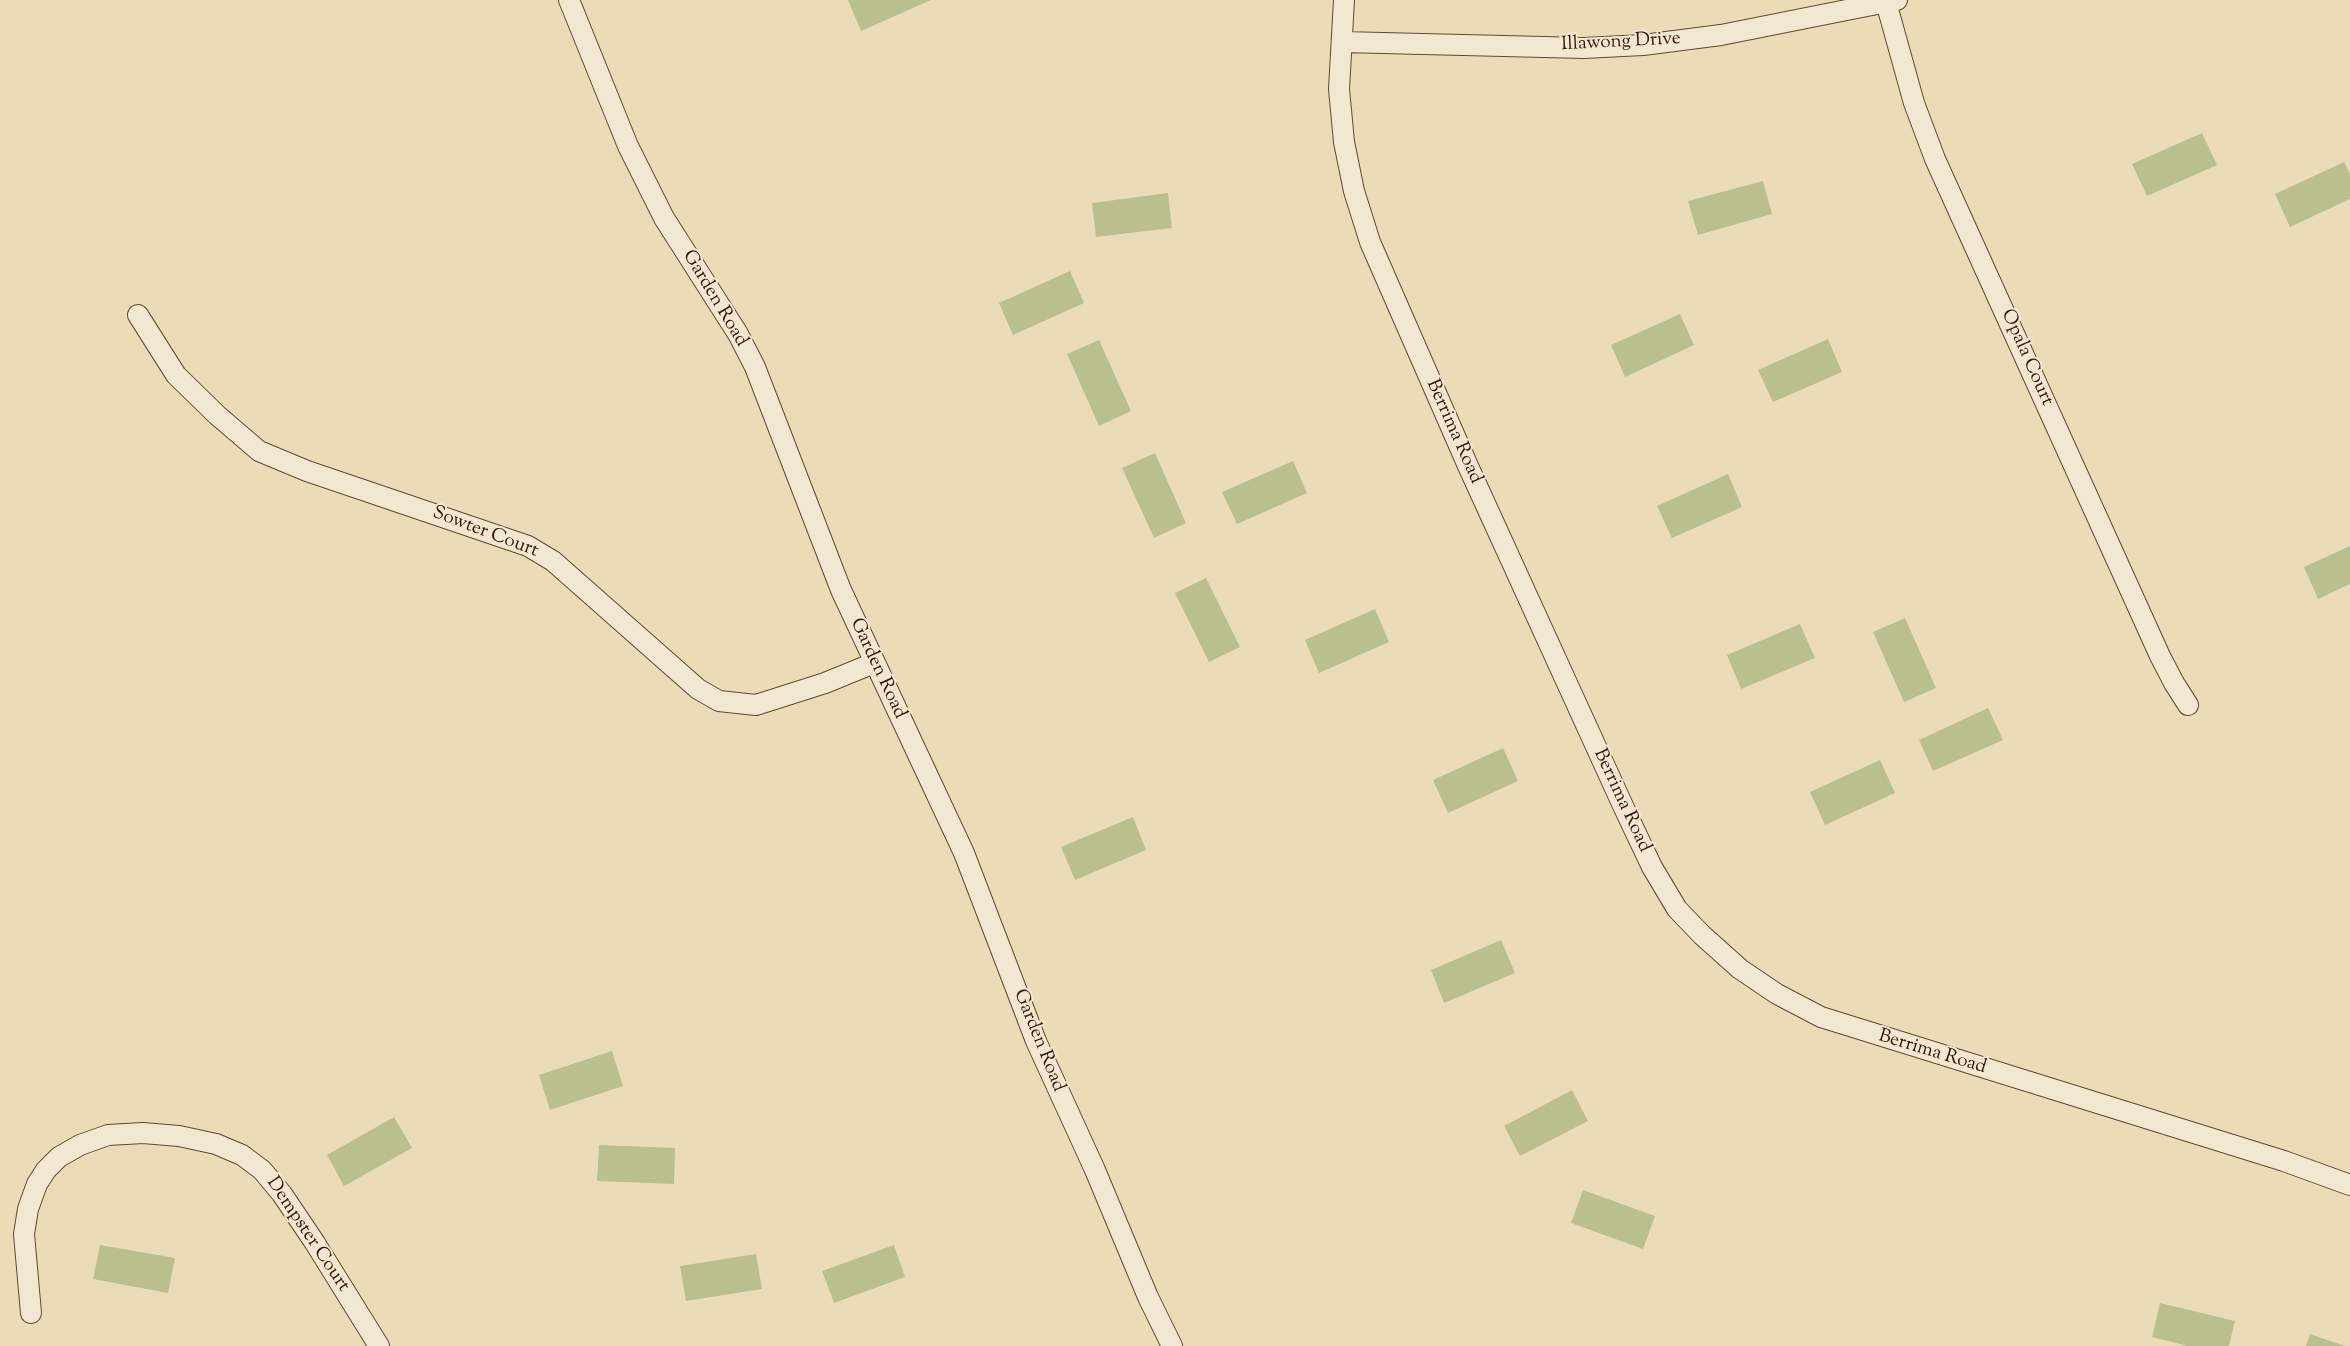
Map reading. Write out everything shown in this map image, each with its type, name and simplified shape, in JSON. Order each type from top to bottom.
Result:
[{"type":"street","name":"Garden Road","points":[[569,0],[600,80],[640,170],[664,218],[738,334],[755,367],[841,590],[964,853],[1036,1041],[1095,1170],[1148,1297],[1172,1346]]},
{"type":"street","name":"Berrima Road","points":[[1344,0],[1340,89],[1344,142],[1354,191],[1370,242],[1468,466],[1624,808],[1652,867],[1677,909],[1702,935],[1740,969],[1777,994],[1821,1017],[2284,1161],[2350,1185]]},
{"type":"street","name":"Illawong Drive","points":[[1342,42],[1584,48],[1643,45],[1721,35],[1891,1]]},
{"type":"street","name":"Opala Court","points":[[1891,1],[1914,104],[1936,159],[2160,656],[2188,705]]},
{"type":"street","name":"Sowter Court","points":[[138,315],[176,375],[217,416],[259,451],[307,471],[528,546],[553,561],[698,690],[719,701],[756,704],[826,683],[874,663]]},
{"type":"street","name":"Dempster Court","points":[[31,1313],[24,1234],[28,1209],[37,1184],[46,1170],[59,1157],[80,1145],[108,1135],[143,1133],[179,1136],[216,1144],[242,1155],[262,1170],[282,1194],[315,1243],[379,1346]]},
{"type":"green space","points":[[848,0],[931,0],[861,31]]},
{"type":"green space","points":[[2202,133],[2217,165],[2147,196],[2132,164]]},
{"type":"green space","points":[[2344,162],[2350,174],[2350,199],[2290,227],[2275,194]]},
{"type":"green space","points":[[1763,181],[1772,214],[1698,235],[1688,201]]},
{"type":"green space","points":[[1168,193],[1172,228],[1096,237],[1092,203]]},
{"type":"green space","points":[[1070,271],[1084,303],[1013,335],[999,303]]},
{"type":"green space","points":[[1680,314],[1694,345],[1625,377],[1611,345]]},
{"type":"green space","points":[[1828,339],[1842,372],[1773,402],[1758,370]]},
{"type":"green space","points":[[1099,340],[1131,411],[1099,426],[1067,354]]},
{"type":"green space","points":[[1155,453],[1186,523],[1154,538],[1122,468]]},
{"type":"green space","points":[[1293,461],[1307,493],[1237,524],[1222,492]]},
{"type":"green space","points":[[1728,474],[1742,507],[1672,538],[1657,506]]},
{"type":"green space","points":[[2350,546],[2350,584],[2318,599],[2304,567]]},
{"type":"green space","points":[[1206,578],[1240,647],[1209,662],[1175,593]]},
{"type":"green space","points":[[1375,609],[1389,642],[1319,673],[1305,640]]},
{"type":"green space","points":[[1905,618],[1936,688],[1904,702],[1873,632]]},
{"type":"green space","points":[[1800,624],[1815,658],[1741,689],[1727,655]]},
{"type":"green space","points":[[1988,708],[2003,740],[1933,771],[1919,740]]},
{"type":"green space","points":[[1503,748],[1518,781],[1448,813],[1433,780]]},
{"type":"green space","points":[[1880,760],[1895,793],[1825,825],[1810,792]]},
{"type":"green space","points":[[1133,817],[1146,850],[1075,880],[1061,847]]},
{"type":"green space","points":[[1501,940],[1515,973],[1444,1003],[1431,970]]},
{"type":"green space","points":[[612,1051],[623,1086],[550,1110],[539,1075]]},
{"type":"green space","points":[[1572,1090],[1588,1121],[1520,1156],[1504,1126]]},
{"type":"green space","points":[[394,1117],[412,1148],[344,1186],[327,1155]]},
{"type":"green space","points":[[599,1145],[675,1148],[674,1184],[597,1181]]},
{"type":"green space","points":[[1583,1190],[1655,1216],[1643,1249],[1571,1223]]},
{"type":"green space","points":[[100,1245],[175,1258],[168,1293],[93,1279]]},
{"type":"green space","points":[[894,1245],[905,1277],[834,1303],[822,1271]]},
{"type":"green space","points":[[756,1254],[762,1289],[686,1301],[680,1266]]},
{"type":"green space","points":[[2160,1303],[2235,1321],[2229,1346],[2188,1346],[2152,1337]]},
{"type":"green space","points":[[2310,1334],[2345,1346],[2306,1346]]}]
